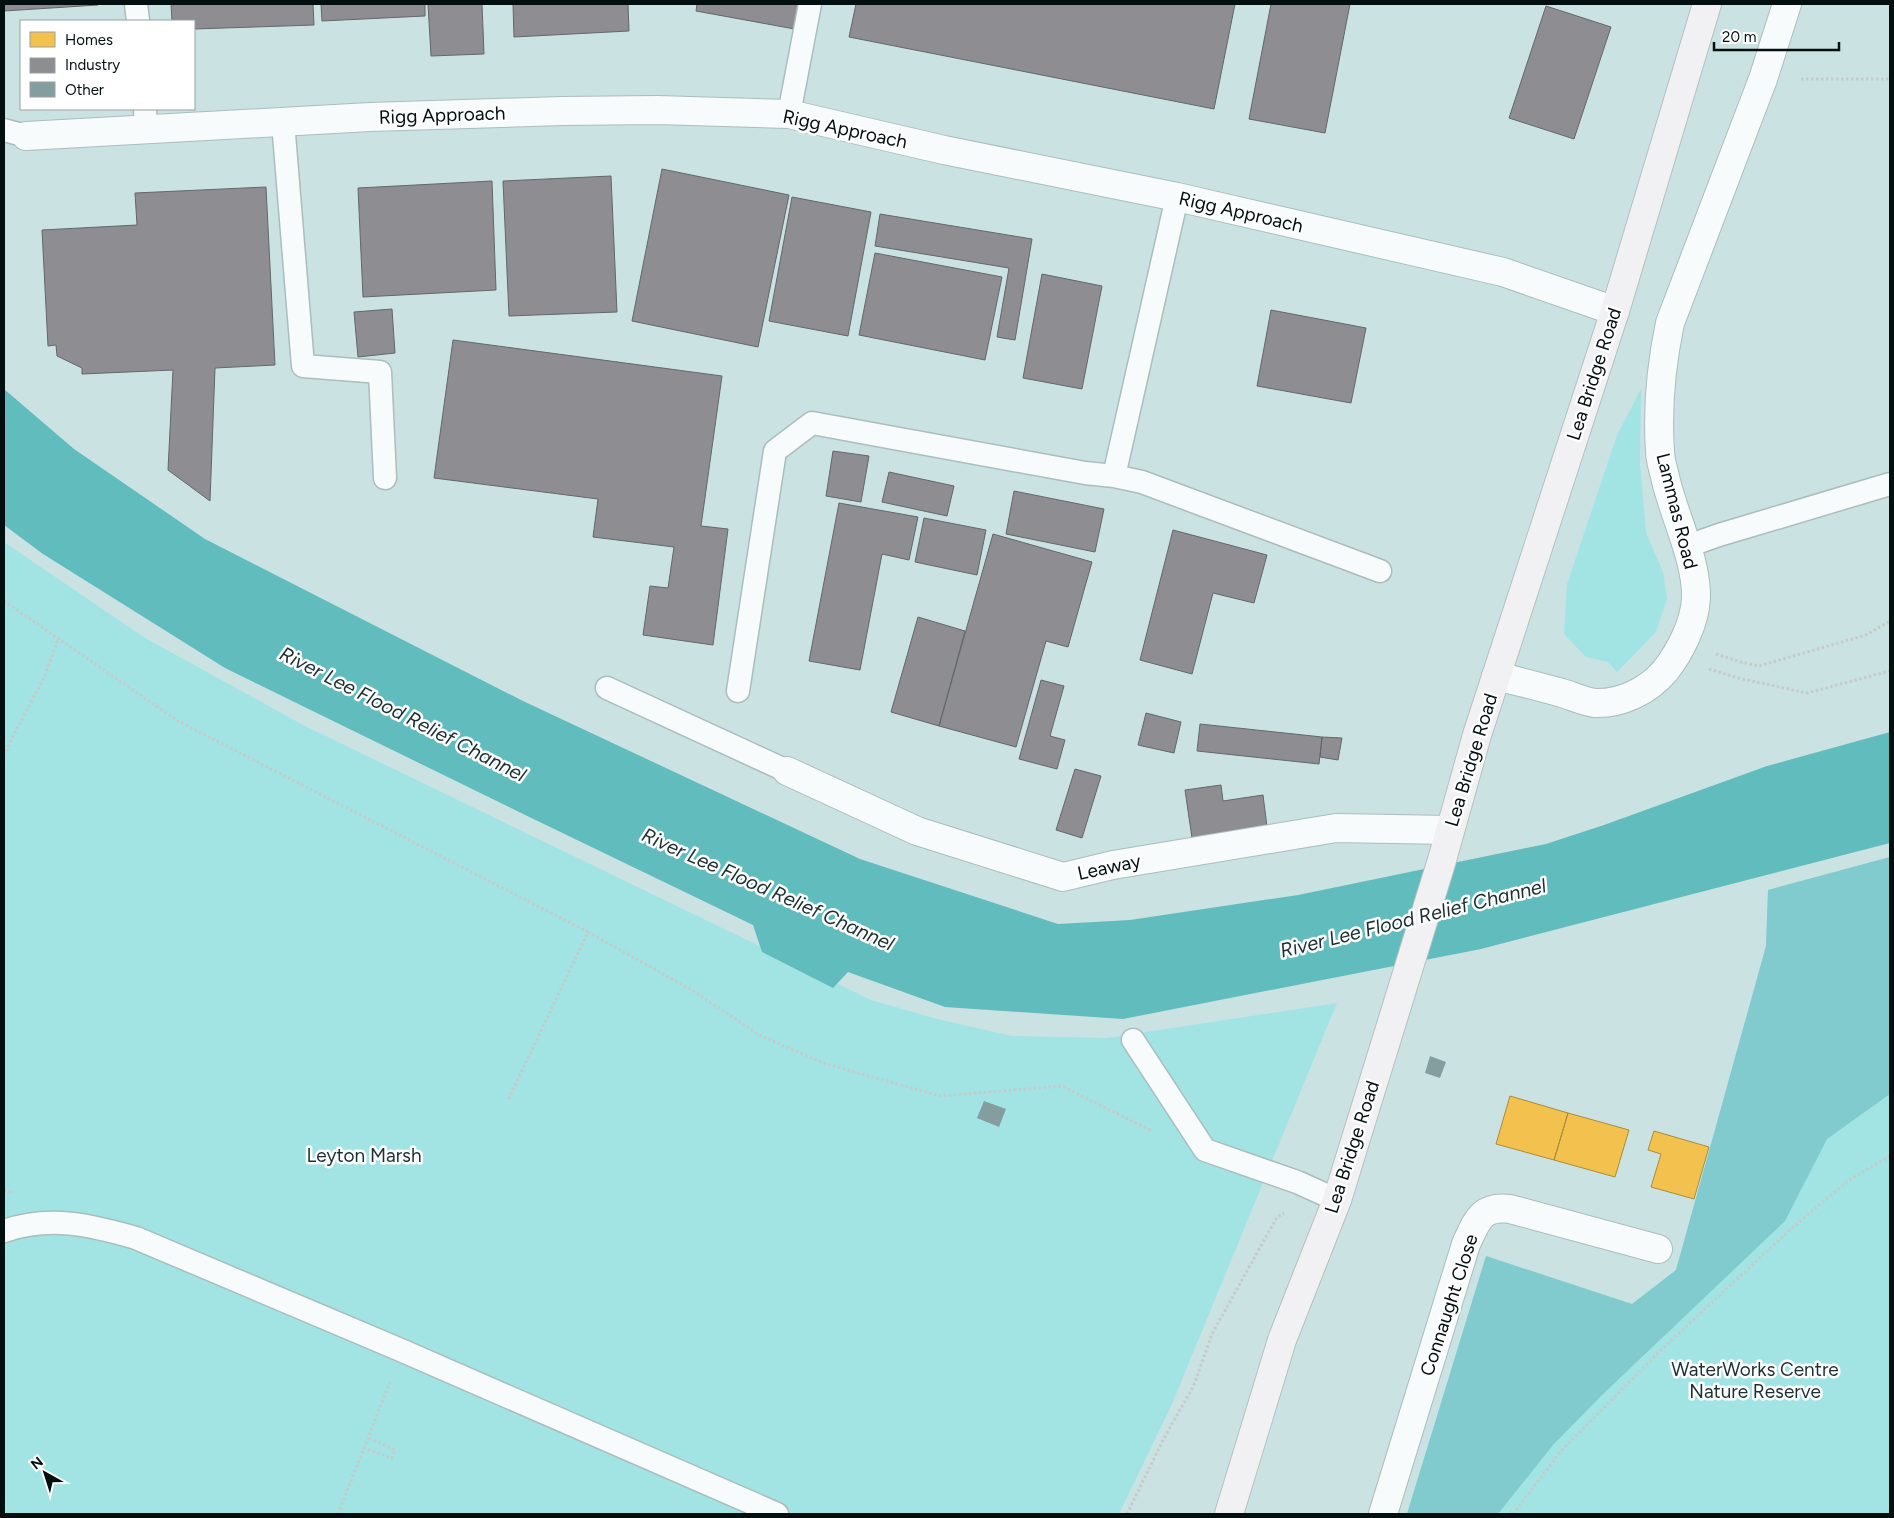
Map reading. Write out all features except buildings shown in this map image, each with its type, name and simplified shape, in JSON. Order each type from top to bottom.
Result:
[{"type":"main road","name":"Lea Bridge Road","points":[[1229,1514],[1282,1340],[1337,1200],[1442,860],[1496,676],[1615,311],[1707,4]]},
{"type":"street","name":"Lammas Road","points":[[1496,676],[1594,703],[1623,700],[1645,689],[1660,676],[1678,650],[1691,620],[1696,599],[1694,573],[1669,492],[1660,453],[1659,406],[1661,365],[1670,323],[1763,79],[1787,4]]},
{"type":"street","name":"Rigg Approach","points":[[15,133],[145,119],[283,122],[370,117],[657,110],[789,114],[944,150],[1176,197],[1504,272],[1615,311]]},
{"type":"street","name":"Leaway","points":[[787,771],[917,831],[1063,877],[1113,864],[1336,828],[1450,830]]},
{"type":"street","name":"Connaught Close","points":[[1383,1514],[1466,1244],[1475,1226],[1486,1211],[1499,1208],[1510,1209],[1658,1249]]},
{"type":"lane","points":[[136,4],[138,20]]},
{"type":"lane","points":[[789,114],[810,4]]},
{"type":"lane","points":[[283,122],[303,366],[380,372],[385,478]]},
{"type":"lane","points":[[1114,476],[1176,197]]},
{"type":"lane","points":[[738,690],[775,451],[812,422],[1142,482],[1380,571]]},
{"type":"lane","points":[[1686,547],[1719,535],[1890,484]]},
{"type":"lane","points":[[607,688],[787,771]]},
{"type":"lane","points":[[1132,1040],[1206,1150],[1297,1182],[1337,1200]]},
{"type":"lane","points":[[4,1231],[39,1223],[71,1222],[102,1228],[136,1238],[404,1350],[778,1514]]},
{"type":"path","points":[[1763,79],[1890,79]]},
{"type":"path","points":[[4,601],[178,721],[588,932],[690,989],[761,1036],[822,1063],[940,1096],[1062,1086],[1156,1133]]},
{"type":"path","points":[[1678,650],[1760,666],[1866,635],[1890,621]]},
{"type":"path","points":[[4,756],[12,736],[44,678],[58,639]]},
{"type":"path","points":[[1678,650],[1738,678],[1807,693],[1890,671]]},
{"type":"path","points":[[508,1100],[588,932]]},
{"type":"path","points":[[1513,1514],[1561,1451],[1665,1346],[1849,1180],[1890,1156]]},
{"type":"path","points":[[1127,1514],[1163,1440],[1194,1385],[1212,1334],[1277,1218],[1285,1213]]},
{"type":"path","points":[[338,1514],[404,1350]]},
{"type":"path","points":[[363,1448],[392,1458],[395,1450],[368,1437]]},
{"type":"green space","points":[[1641,389],[1640,464],[1646,533],[1663,572],[1667,599],[1656,632],[1617,672],[1608,662],[1586,657],[1564,634],[1567,584],[1617,435]]},
{"type":"green space","name":"Leyton Marsh","points":[[4,542],[145,638],[303,725],[871,1000],[941,1020],[1012,1036],[1107,1038],[1337,1003],[1172,1404],[1119,1514],[4,1514]]},
{"type":"green space","name":"WaterWorks Centre Nature Reserve","points":[[1890,857],[1890,1514],[1407,1514],[1486,1256],[1632,1304],[1676,1270],[1766,946],[1768,890]]},
{"type":"shaded area","points":[[1890,857],[1890,1094],[1827,1139],[1785,1221],[1602,1395],[1553,1445],[1498,1514],[1407,1514],[1486,1256],[1632,1304],[1676,1270],[1766,946],[1768,890]]},
{"type":"water","name":"River Lee Flood Relief Channel","points":[[4,389],[74,449],[205,539],[523,701],[860,859],[1058,924],[1130,920],[1298,895],[1546,844],[1767,766],[1890,732],[1890,843],[1481,949],[1123,1019],[945,1007],[848,972],[833,988],[762,952],[753,925],[225,668],[43,554],[4,525]]}]
